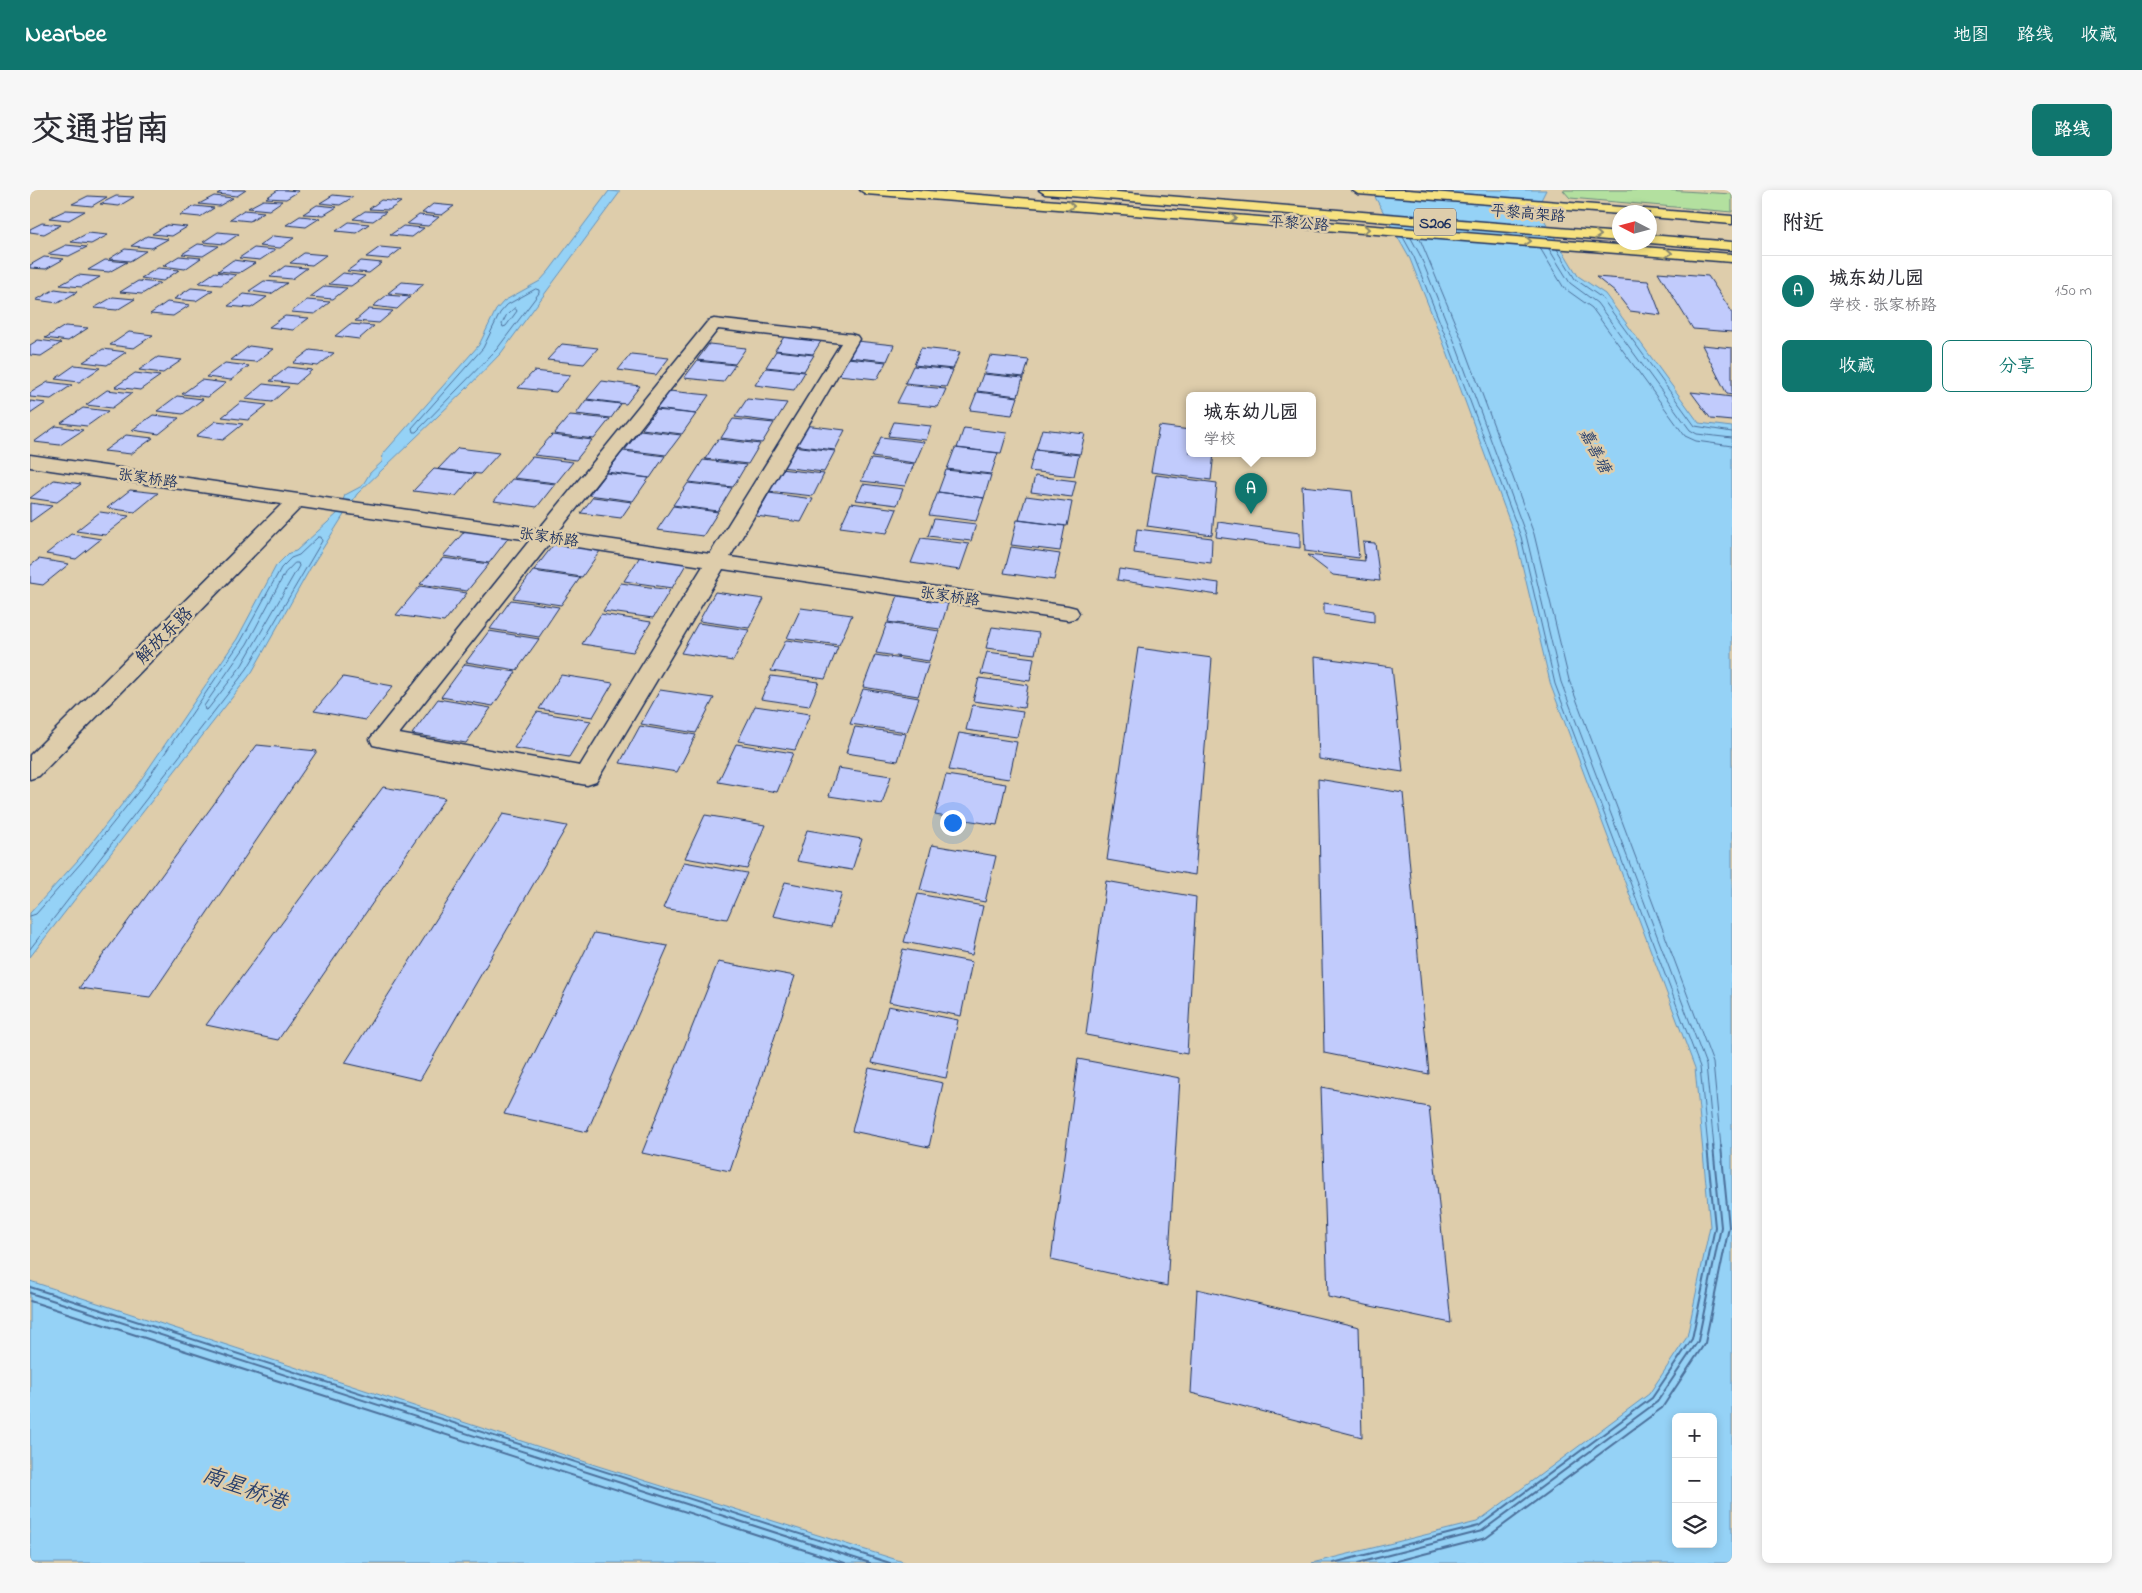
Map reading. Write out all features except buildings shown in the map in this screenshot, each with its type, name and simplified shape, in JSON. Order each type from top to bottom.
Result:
[{"type":"main road","name":"平黎公路","points":[[866,190],[1317,225],[1612,243]]},
{"type":"main road","name":"平黎高架路","points":[[1045,190],[1612,242]]},
{"type":"main road","name":"平黎高架路","points":[[1170,190],[1612,225]]},
{"type":"main road","points":[[1358,190],[1612,210]]},
{"type":"main road","points":[[1657,214],[1732,220]]},
{"type":"main road","points":[[1657,229],[1732,235]]},
{"type":"main road","points":[[1657,240],[1732,246]]},
{"type":"main road","name":"平黎公路","points":[[1657,248],[1732,258]]},
{"type":"street","points":[[714,324],[851,339],[717,562],[587,776],[382,739],[714,324]]},
{"type":"street","name":"张家桥路","points":[[30,461],[1068,613]]},
{"type":"street","name":"解放东路","points":[[30,770],[297,500]]},
{"type":"green space","points":[[1563,190],[1666,190],[1732,194],[1732,212],[1657,205],[1570,198]]},
{"type":"water","name":"嘉善塘","points":[[1371,190],[1546,190],[1537,208],[1578,276],[1605,294],[1699,423],[1732,427],[1732,1563],[1312,1563],[1477,1522],[1649,1394],[1687,1337],[1710,1226],[1695,1068],[1551,686],[1516,539],[1445,347],[1410,259]]},
{"type":"water","points":[[609,191],[620,192],[501,353],[357,494],[311,567],[252,672],[30,957],[30,913],[78,860],[138,784],[237,639],[276,566],[289,553],[296,551],[338,513],[345,495],[362,486],[370,473],[382,462],[383,454],[479,345],[496,310],[504,301],[540,281]]},
{"type":"water","name":"南星桥港","points":[[30,1281],[598,1466],[907,1563],[30,1563]]},
{"type":"place","name":"城东幼儿园","points":[[1251,514]]}]
